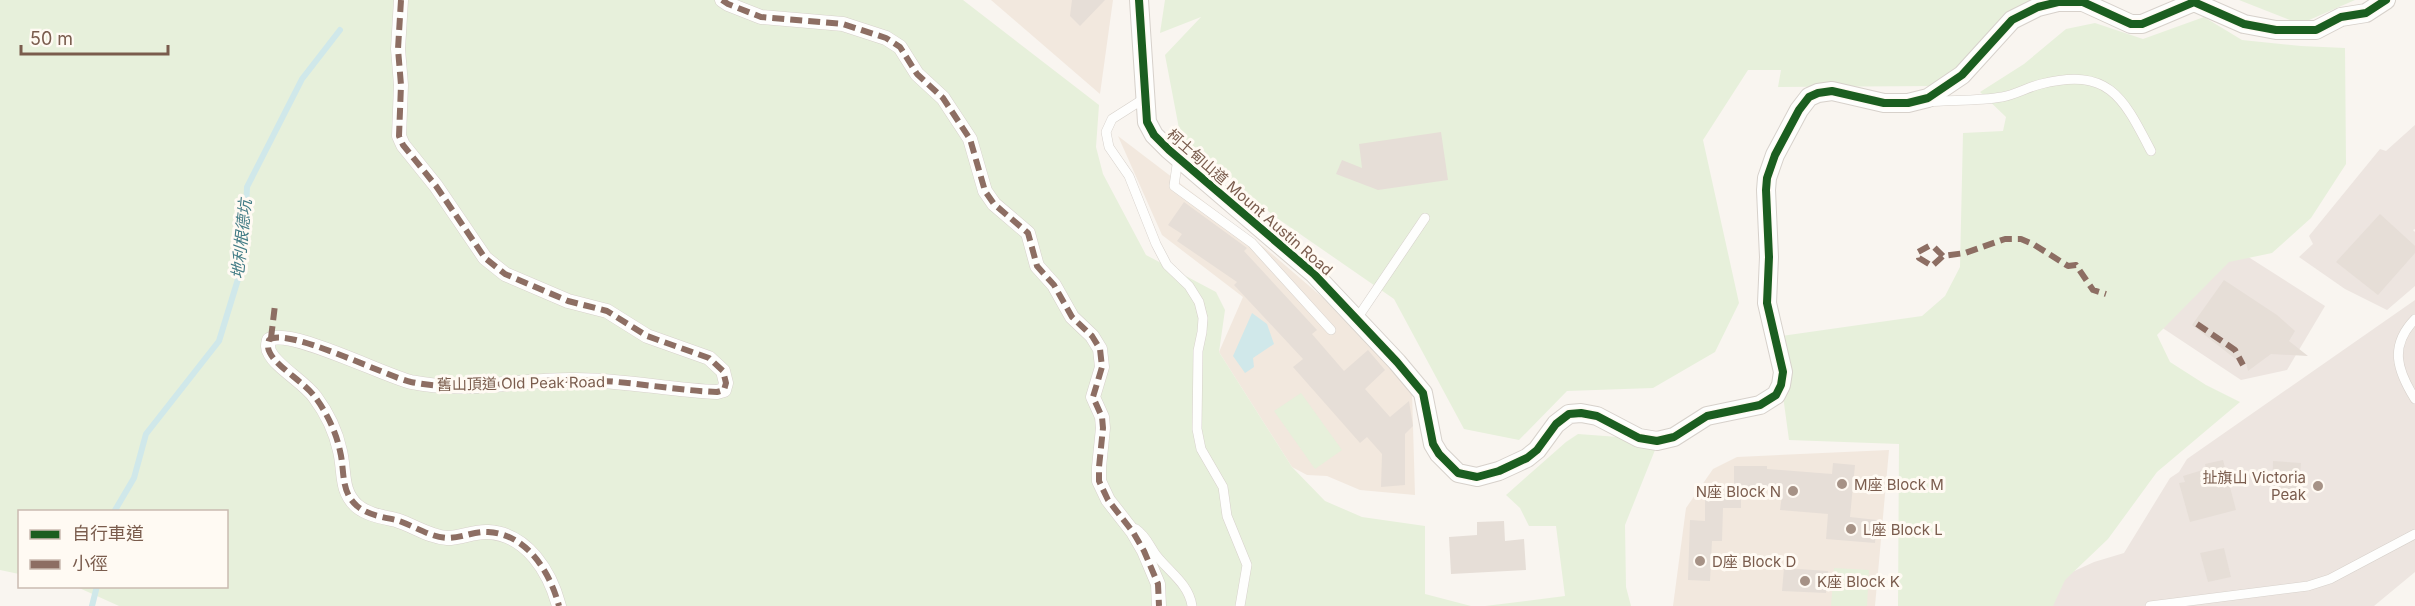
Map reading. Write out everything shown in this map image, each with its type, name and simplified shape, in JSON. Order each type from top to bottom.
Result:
[{"type":"street","name":"舊山頂道 Old Peak Road","points":[[401,0],[398,49],[399,136],[403,145],[436,186],[488,262],[501,272],[563,299],[612,314],[647,336],[702,355],[717,364],[725,375],[725,387],[717,392],[583,380],[553,380],[479,387],[442,386],[391,376],[304,341],[277,336],[269,340],[270,354],[305,385],[328,418],[340,449],[345,487],[356,505],[373,514],[441,537],[459,537],[489,532],[513,540],[538,559],[559,606]]},
{"type":"street","points":[[722,0],[761,17],[843,24],[886,38],[900,47],[917,74],[943,98],[970,139],[985,191],[994,204],[1028,233],[1037,266],[1057,290],[1072,317],[1092,336],[1100,349],[1102,367],[1093,395],[1095,406],[1102,417],[1104,432],[1099,467],[1100,481],[1108,500],[1133,532],[1144,551],[1158,584],[1159,606]]},
{"type":"street","name":"柯士甸山道 Mount Austin Road","points":[[1139,0],[1147,122],[1154,135],[1314,274],[1397,362],[1423,393],[1433,444],[1451,469],[1470,477],[1499,471],[1527,459],[1537,450],[1556,424],[1569,414],[1581,412],[1597,416],[1639,438],[1657,441],[1674,437],[1707,416],[1760,405],[1776,395],[1782,379],[1767,303],[1769,257],[1767,178],[1775,155],[1799,110],[1813,94],[1832,91],[1873,101],[1908,103],[1928,98],[1962,75],[2012,20],[2031,9],[2058,2],[2083,2],[2131,24],[2142,24],[2194,2],[2244,24],[2276,30],[2316,30],[2340,17],[2366,13],[2386,0]]},
{"type":"lane","points":[[1908,103],[2003,97],[2063,78],[2094,81],[2109,89],[2130,110],[2151,151]]},
{"type":"lane","points":[[1145,98],[1112,119],[1106,132],[1109,147],[1129,176],[1167,266],[1189,286],[1199,302],[1203,318],[1197,351],[1197,429],[1204,455],[1223,487],[1227,516],[1247,566],[1240,606]]},
{"type":"lane","points":[[1178,158],[1174,186],[1252,243],[1331,330]]},
{"type":"lane","points":[[1356,320],[1425,218]]},
{"type":"lane","points":[[2415,320],[2401,336],[2398,349],[2399,366],[2406,386],[2415,399]]},
{"type":"lane","points":[[1133,532],[1136,529],[1145,536],[1157,556],[1180,579],[1192,606]]},
{"type":"lane","points":[[2150,606],[2308,586],[2330,579],[2415,534]]},
{"type":"shaded area","points":[[991,0],[1113,0],[1100,94]]},
{"type":"shaded area","points":[[2415,125],[2415,229],[2413,230],[2415,232],[2415,286],[2387,310],[2345,289],[2299,257],[2313,244],[2309,236],[2380,149],[2386,151]]},
{"type":"shaded area","points":[[1118,136],[1265,248],[1322,297],[1412,391],[1415,495],[1360,490],[1327,476],[1307,475],[1292,467],[1219,352],[1243,297],[1162,235]]},
{"type":"shaded area","points":[[2214,235],[2325,306],[2287,370],[2241,380],[2152,321]]},
{"type":"shaded area","points":[[2415,300],[2415,572],[2374,606],[2049,606],[2057,579],[2094,562],[2124,553],[2170,478],[2179,472],[2187,459]]},
{"type":"shaded area","points":[[1889,450],[1875,606],[1673,606],[1686,508],[1713,469],[1737,457]]},
{"type":"green space","points":[[0,0],[963,0],[1099,105],[1096,147],[1103,174],[1146,255],[1216,292],[1225,310],[1219,352],[1292,467],[1325,501],[1362,517],[1425,526],[1425,594],[1471,606],[119,606],[79,588],[228,588],[228,510],[18,510],[18,574],[0,570]]},
{"type":"green space","points":[[1165,0],[2047,0],[2029,1],[1937,86],[1778,87],[1781,70],[1748,70],[1703,140],[1739,303],[1715,352],[1653,388],[1567,391],[1519,440],[1464,429],[1394,299],[1274,216],[1181,139],[1165,55],[1201,17],[1160,33]]},
{"type":"green space","points":[[2239,0],[2355,0],[2300,24]]},
{"type":"green space","points":[[2204,17],[2242,40],[2345,48],[2346,164],[2311,218],[2272,253],[2229,262],[2157,335],[2170,362],[2206,385],[2240,402],[2157,472],[2108,539],[2065,580],[2053,606],[1898,606],[1899,444],[1789,440],[1775,337],[1922,316],[1945,296],[1960,267],[1963,133],[2003,131],[2006,117],[1980,92],[2024,64],[2066,29],[2095,23],[2143,39]]},
{"type":"green space","points":[[1301,393],[1342,450],[1315,469],[1274,411]]},
{"type":"green space","points":[[1578,434],[1659,440],[1625,525],[1626,587],[1631,606],[1485,606],[1565,596],[1556,526],[1529,526],[1520,508],[1506,495]]},
{"type":"green space","points":[[1834,568],[1869,570],[1867,606],[1831,606]]},
{"type":"water","points":[[1252,313],[1267,324],[1274,344],[1253,358],[1254,367],[1245,373],[1233,356]]},
{"type":"building","points":[[1072,0],[1105,0],[1080,26],[1070,16]]},
{"type":"building","points":[[1441,132],[1448,180],[1378,190],[1336,174],[1342,160],[1362,168],[1359,144]]},
{"type":"building","points":[[1184,202],[1247,248],[1244,251],[1317,330],[1312,334],[1344,371],[1368,350],[1385,370],[1365,389],[1390,417],[1409,401],[1413,426],[1405,434],[1405,485],[1381,487],[1382,454],[1367,437],[1360,443],[1293,367],[1303,359],[1234,285],[1237,282],[1177,241],[1182,234],[1168,225]]},
{"type":"building","points":[[2380,214],[2415,246],[2415,253],[2378,295],[2336,262]]},
{"type":"building","points":[[2224,280],[2277,315],[2295,331],[2289,341],[2308,356],[2271,354],[2248,371],[2246,362],[2238,361],[2192,325]]},
{"type":"building","points":[[2223,460],[2236,510],[2190,522],[2179,483],[2185,482],[2183,476],[2206,469],[2205,464]]},
{"type":"building","points":[[2273,461],[2301,463],[2299,491],[2272,489]]},
{"type":"building","points":[[1833,463],[1855,465],[1850,517],[1877,520],[1875,543],[1826,539],[1828,514],[1780,510],[1783,487],[1741,488],[1741,508],[1723,508],[1722,541],[1712,541],[1710,581],[1688,580],[1690,520],[1705,521],[1705,488],[1734,488],[1734,466],[1767,466],[1767,469],[1832,474]]},
{"type":"building","points":[[1504,521],[1505,541],[1524,539],[1526,570],[1451,574],[1449,537],[1477,535],[1477,522]]},
{"type":"building","points":[[2224,548],[2231,577],[2208,582],[2200,553]]},
{"type":"building","name":"K座 Block K","points":[[1784,568],[1828,571],[1826,593],[1782,591]]},
{"type":"waterway","name":"地利根德坑","points":[[115,510],[134,478],[146,434],[219,341],[239,276],[245,233],[247,187],[302,79],[340,30]]},
{"type":"waterway","name":"地利根德坑","points":[[92,606],[96,588]]},
{"type":"marked path","points":[[401,0],[398,49],[401,85],[399,136],[403,145],[436,186],[485,258],[505,274],[568,301],[607,311],[647,336],[709,358],[723,371],[726,383],[724,390],[717,392],[589,380],[471,386],[431,385],[398,378],[295,340],[279,338],[269,340],[268,349],[273,358],[310,391],[327,416],[338,444],[345,487],[357,506],[371,514],[396,520],[440,537],[452,538],[488,532],[502,534],[525,547],[535,557],[550,580],[559,606]]},
{"type":"marked path","points":[[722,0],[761,17],[843,24],[886,38],[900,47],[917,74],[943,98],[970,139],[985,191],[994,204],[1028,233],[1037,266],[1054,285],[1072,317],[1092,336],[1100,349],[1102,367],[1093,397],[1102,417],[1103,428],[1099,481],[1108,500],[1133,532],[1144,551],[1158,584],[1159,606]]},
{"type":"marked path","points":[[1943,256],[1934,247],[1929,246],[1918,252],[1919,258],[1932,266],[1943,256],[1965,253],[2005,239],[2021,239],[2068,266],[2076,265],[2093,290],[2106,294]]},
{"type":"marked path","points":[[271,338],[275,305]]},
{"type":"marked path","points":[[2197,324],[2235,350],[2243,365]]},
{"type":"cycle path","points":[[1139,0],[1147,122],[1154,135],[1314,274],[1423,393],[1433,444],[1439,454],[1458,473],[1477,477],[1499,471],[1527,458],[1537,450],[1556,424],[1569,414],[1581,413],[1597,416],[1639,438],[1657,441],[1674,437],[1707,416],[1760,405],[1776,395],[1781,385],[1783,372],[1767,303],[1769,257],[1767,178],[1775,155],[1799,110],[1809,97],[1832,91],[1884,103],[1908,103],[1928,98],[1962,75],[2012,20],[2038,7],[2058,2],[2083,2],[2131,24],[2142,24],[2194,2],[2244,24],[2276,30],[2316,30],[2341,17],[2366,13],[2386,0]]},
{"type":"place","name":"M座 Block M","points":[[1842,484]]},
{"type":"place","name":"扯旗山 Victoria Peak","points":[[2318,486]]},
{"type":"place","name":"N座 Block N","points":[[1793,491]]},
{"type":"place","name":"L座 Block L","points":[[1851,529]]},
{"type":"place","name":"D座 Block D","points":[[1700,561]]},
{"type":"place","name":"K座 Block K","points":[[1805,581]]}]
